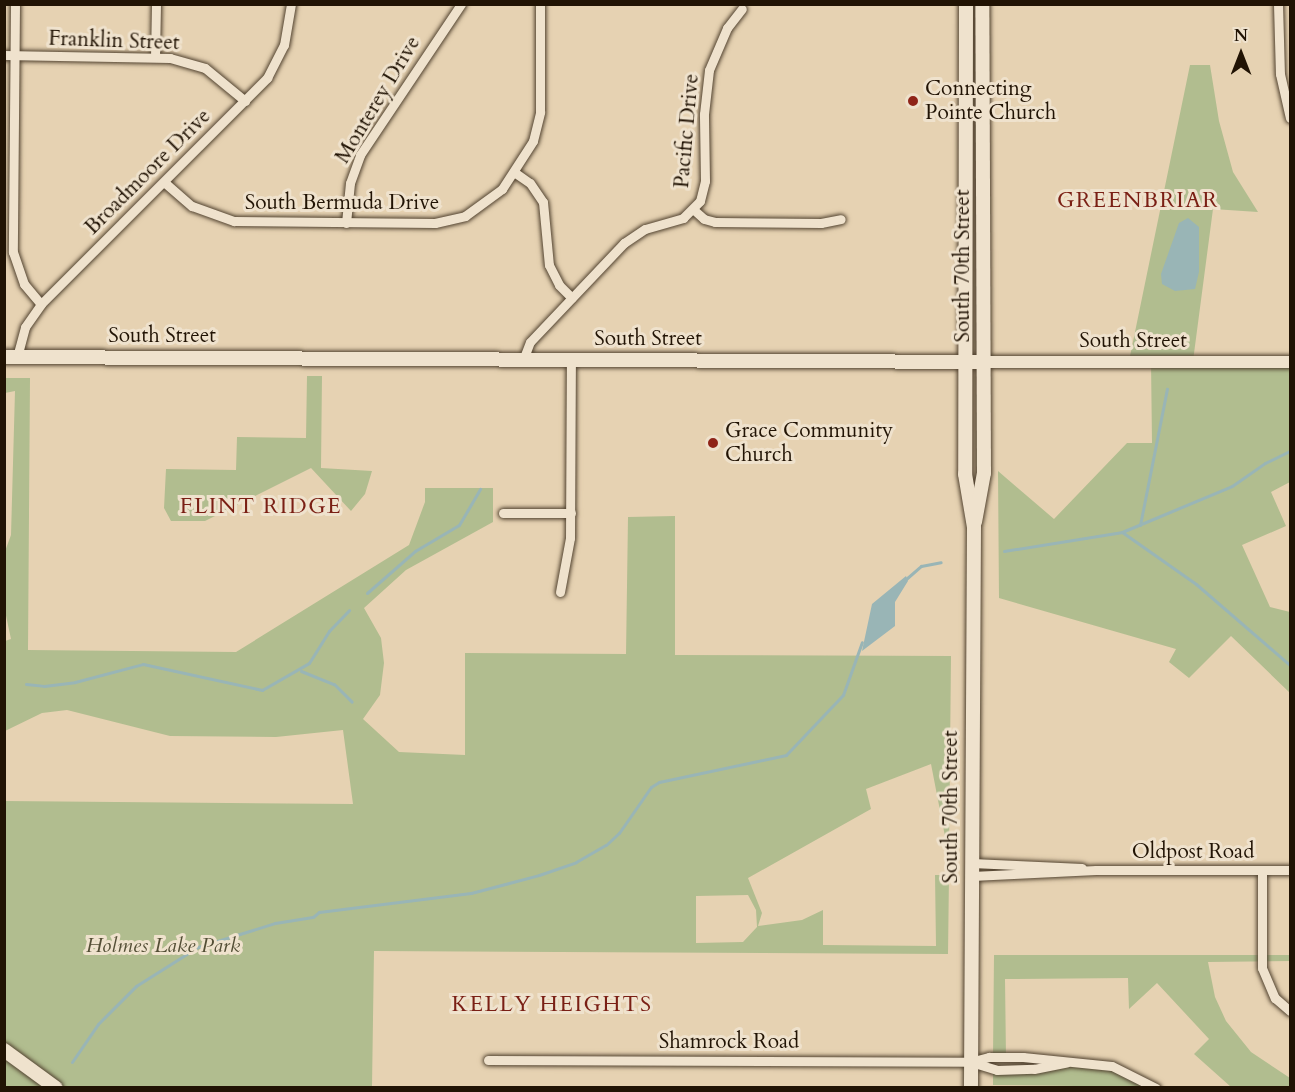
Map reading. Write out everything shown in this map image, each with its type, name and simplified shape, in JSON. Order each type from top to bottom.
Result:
[{"type":"main road","name":"South 70th Street","points":[[966,4],[965,474],[974,527],[971,1088]]},
{"type":"main road","name":"South 70th Street","points":[[974,527],[984,473],[982,4]]},
{"type":"main road","name":"South Street","points":[[11,357],[984,362]]},
{"type":"main road","points":[[4,1050],[56,1088]]},
{"type":"street","points":[[15,4],[9,56],[14,252],[21,279],[41,304]]},
{"type":"street","points":[[155,57],[156,4]]},
{"type":"street","name":"Broadmoore Drive","points":[[11,357],[25,327],[41,304],[245,100],[277,62],[288,30],[291,4]]},
{"type":"street","name":"Monterey Drive","points":[[346,223],[350,183],[360,155],[461,4]]},
{"type":"street","name":"South Bermuda Drive","points":[[164,182],[192,206],[222,219],[346,223],[454,220],[492,200],[514,172],[533,141],[540,112],[540,4]]},
{"type":"street","points":[[1278,4],[1280,74],[1290,118]]},
{"type":"street","name":"Pacific Drive","points":[[522,360],[530,342],[634,235],[678,220],[694,210],[705,182],[704,114],[709,70],[727,28],[741,6]]},
{"type":"street","name":"Franklin Street","points":[[9,56],[155,57],[205,68],[245,100]]},
{"type":"street","points":[[514,172],[530,183],[543,202],[549,265],[559,285],[573,298]]},
{"type":"street","points":[[694,210],[704,219],[715,222],[821,223],[841,219]]},
{"type":"street","points":[[560,592],[568,561],[572,513],[572,360]]},
{"type":"street","name":"South Street","points":[[984,362],[1290,362]]},
{"type":"street","points":[[503,513],[572,513]]},
{"type":"street","name":"Oldpost Road","points":[[972,870],[1038,864],[1096,870],[1290,870]]},
{"type":"street","points":[[1262,870],[1262,968],[1268,988],[1290,1011]]},
{"type":"street","name":"Shamrock Road","points":[[488,1060],[970,1062],[997,1070],[1034,1070],[1068,1063],[1112,1065],[1156,1088]]},
{"type":"green space","points":[[1190,65],[1210,65],[1219,121],[1233,172],[1258,212],[1213,209],[1193,361],[1290,362],[1290,482],[1271,492],[1286,526],[1242,545],[1270,607],[1290,612],[1290,693],[1231,636],[1189,678],[1169,662],[1176,649],[999,598],[998,471],[1054,519],[1127,443],[1152,443],[1151,362],[1129,361]]},
{"type":"green space","points":[[307,376],[322,376],[321,468],[372,471],[365,494],[351,511],[311,468],[205,521],[171,521],[164,508],[166,469],[236,470],[237,437],[306,438]]},
{"type":"green space","name":"Holmes Lake Park","points":[[5,378],[30,378],[28,650],[236,652],[409,545],[425,502],[425,488],[493,488],[493,522],[406,570],[364,608],[381,638],[384,663],[380,695],[363,719],[399,752],[465,755],[465,653],[626,654],[628,517],[675,516],[675,655],[951,656],[949,857],[931,764],[866,789],[871,809],[748,878],[762,913],[758,926],[802,920],[823,910],[823,945],[936,946],[935,875],[949,875],[948,954],[374,951],[372,1087],[5,1087],[4,801],[353,804],[343,730],[276,737],[170,736],[67,710],[42,713],[5,731],[5,641],[11,639],[5,611],[4,554],[11,535],[15,391],[5,393]],"holes":[[[748,895],[756,910],[757,927],[743,942],[696,943],[696,896]]]},
{"type":"green space","points":[[994,955],[1290,955],[1290,961],[1208,962],[1215,997],[1226,1021],[1251,1052],[1290,1078],[1290,1087],[1231,1087],[1194,1054],[1209,1039],[1157,983],[1129,1009],[1128,978],[1005,979],[1006,1057],[993,1057]]},
{"type":"green space","points":[[1096,1064],[1156,1087],[993,1085],[993,1069]]},
{"type":"water","points":[[1188,218],[1199,227],[1199,272],[1195,289],[1175,291],[1162,284],[1161,274],[1179,223]]},
{"type":"water","points":[[906,576],[908,581],[895,602],[895,626],[862,651],[872,604]]},
{"type":"waterway","points":[[1140,525],[1167,389]]},
{"type":"waterway","points":[[1004,551],[1122,532],[1232,486],[1265,463],[1290,451]]},
{"type":"waterway","points":[[367,593],[415,551],[459,525],[480,489]]},
{"type":"waterway","points":[[1122,532],[1196,584],[1290,665]]},
{"type":"waterway","points":[[906,579],[921,566],[941,562]]},
{"type":"waterway","points":[[26,684],[44,686],[75,682],[143,664],[262,690],[309,663],[329,631],[349,610]]},
{"type":"waterway","points":[[72,1062],[98,1024],[136,986],[198,947],[275,923],[313,917],[319,912],[471,893],[539,875],[576,862],[606,845],[619,833],[651,787],[659,782],[786,755],[843,695],[862,642]]},
{"type":"waterway","points":[[301,671],[334,684],[352,702]]},
{"type":"place","name":"Connecting Pointe Church","points":[[913,101]]},
{"type":"place","name":"Grace Community Church","points":[[713,443]]},
{"type":"district","name":"GREENBRIAR","points":[[1138,201]]},
{"type":"district","name":"FLINT RIDGE","points":[[261,507]]},
{"type":"district","name":"KELLY HEIGHTS","points":[[552,1005]]}]
